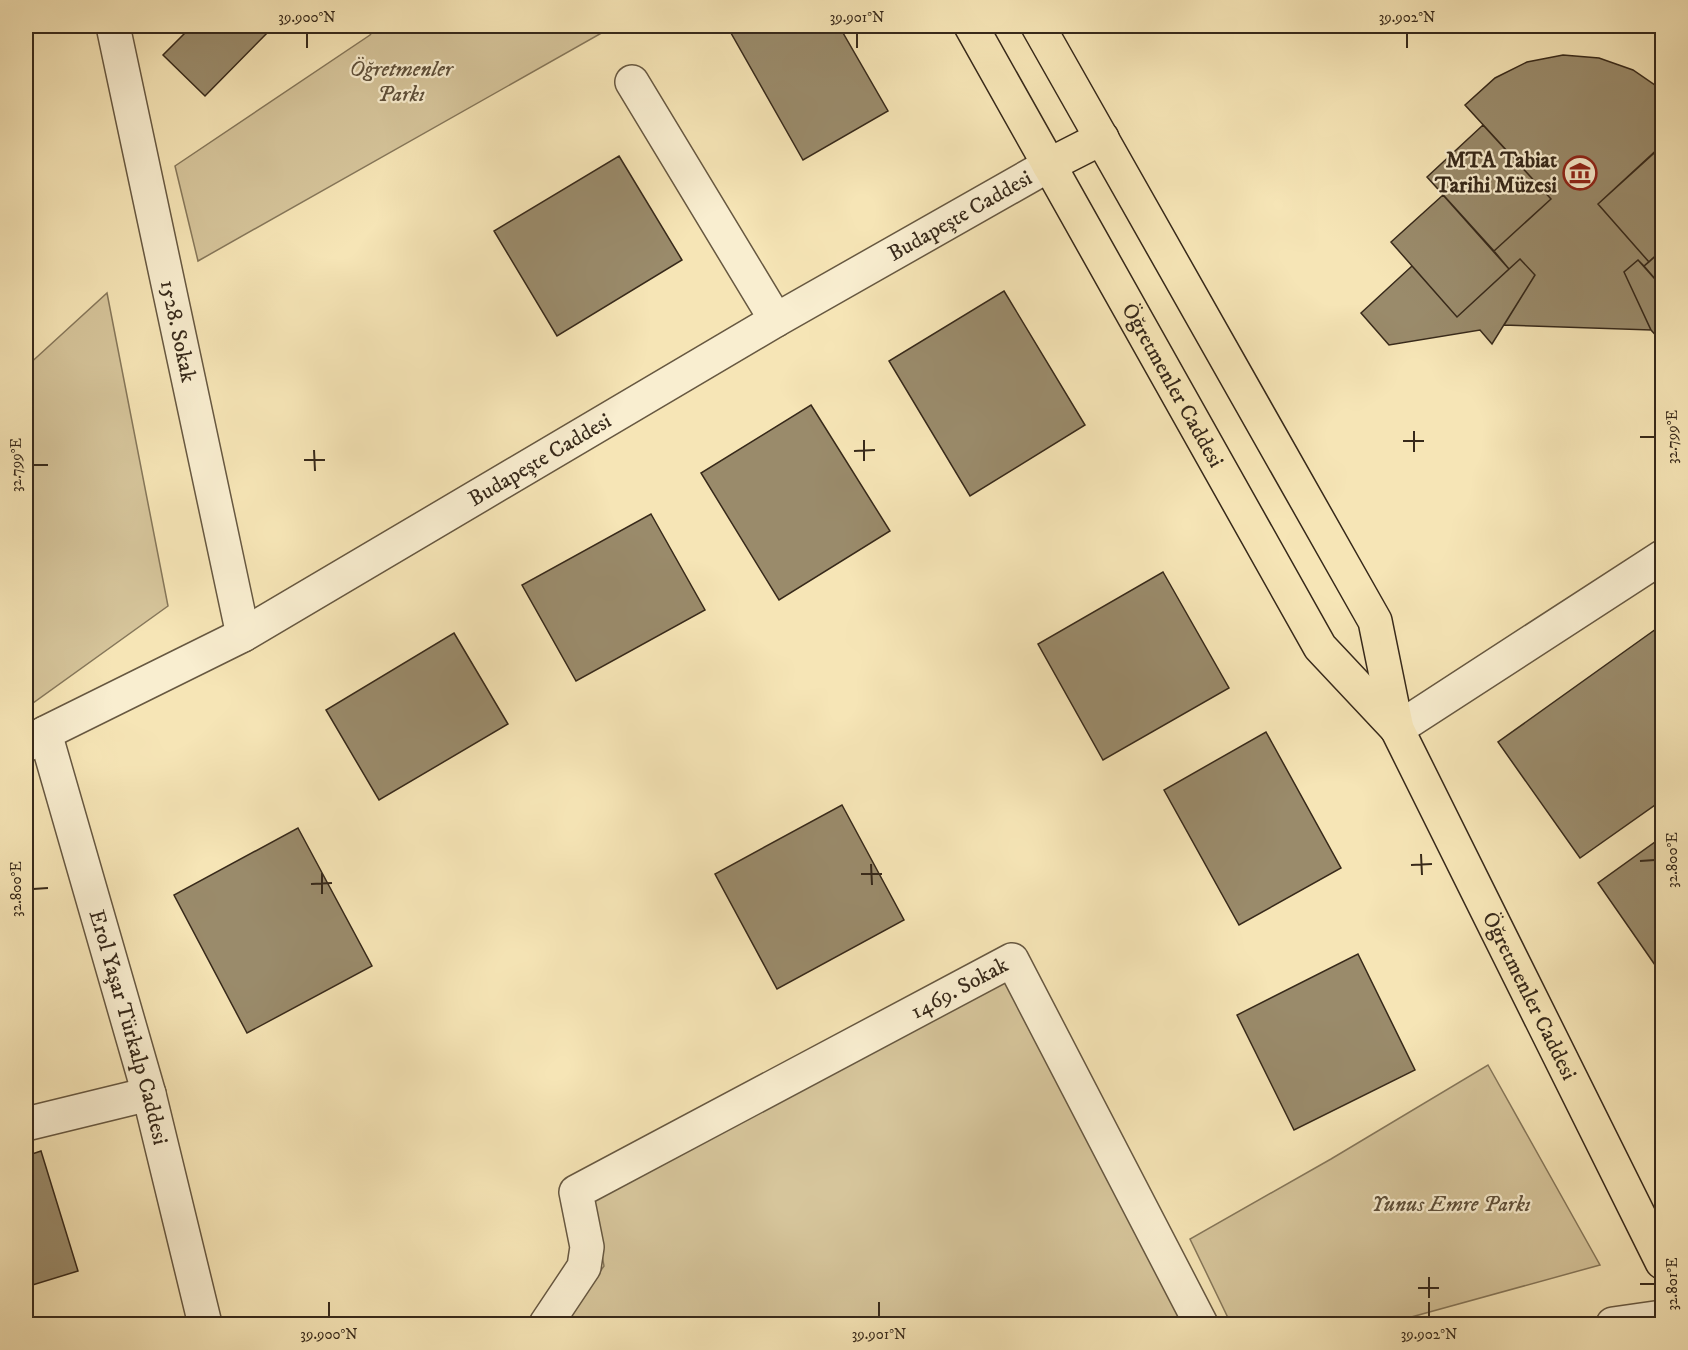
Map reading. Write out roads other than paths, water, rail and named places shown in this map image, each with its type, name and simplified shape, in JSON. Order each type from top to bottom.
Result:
[{"type":"main road","name":"Öğretmenler Caddesi","points":[[971,26],[1320,647],[1397,729]]},
{"type":"main road","name":"Öğretmenler Caddesi","points":[[1038,26],[1375,621],[1397,729],[1662,1262]]},
{"type":"main road","points":[[1049,165],[1102,138]]},
{"type":"street","name":"1528. Sokak","points":[[113,26],[243,635]]},
{"type":"street","points":[[632,82],[776,320]]},
{"type":"street","name":"Budapeşte Caddesi","points":[[35,739],[243,635],[776,320],[1049,165]]},
{"type":"street","points":[[1397,729],[1662,556]]},
{"type":"street","name":"Erol Yaşar Türkalp Caddesi","points":[[35,739],[149,1094],[204,1324]]},
{"type":"street","name":"1469. Sokak","points":[[546,1324],[584,1267],[587,1247],[576,1192],[1012,960],[1201,1324]]},
{"type":"street","points":[[26,1124],[149,1094]]},
{"type":"street","points":[[1612,1324],[1662,1317]]},
{"type":"place","name":"MTA Tabiat Tarihi Müzesi","points":[[1580,173]]},
{"type":"park label","name":"Öğretmenler Parkı","points":[[401,82]]},
{"type":"park label","name":"Yunus Emre Parkı","points":[[1451,1204]]}]
